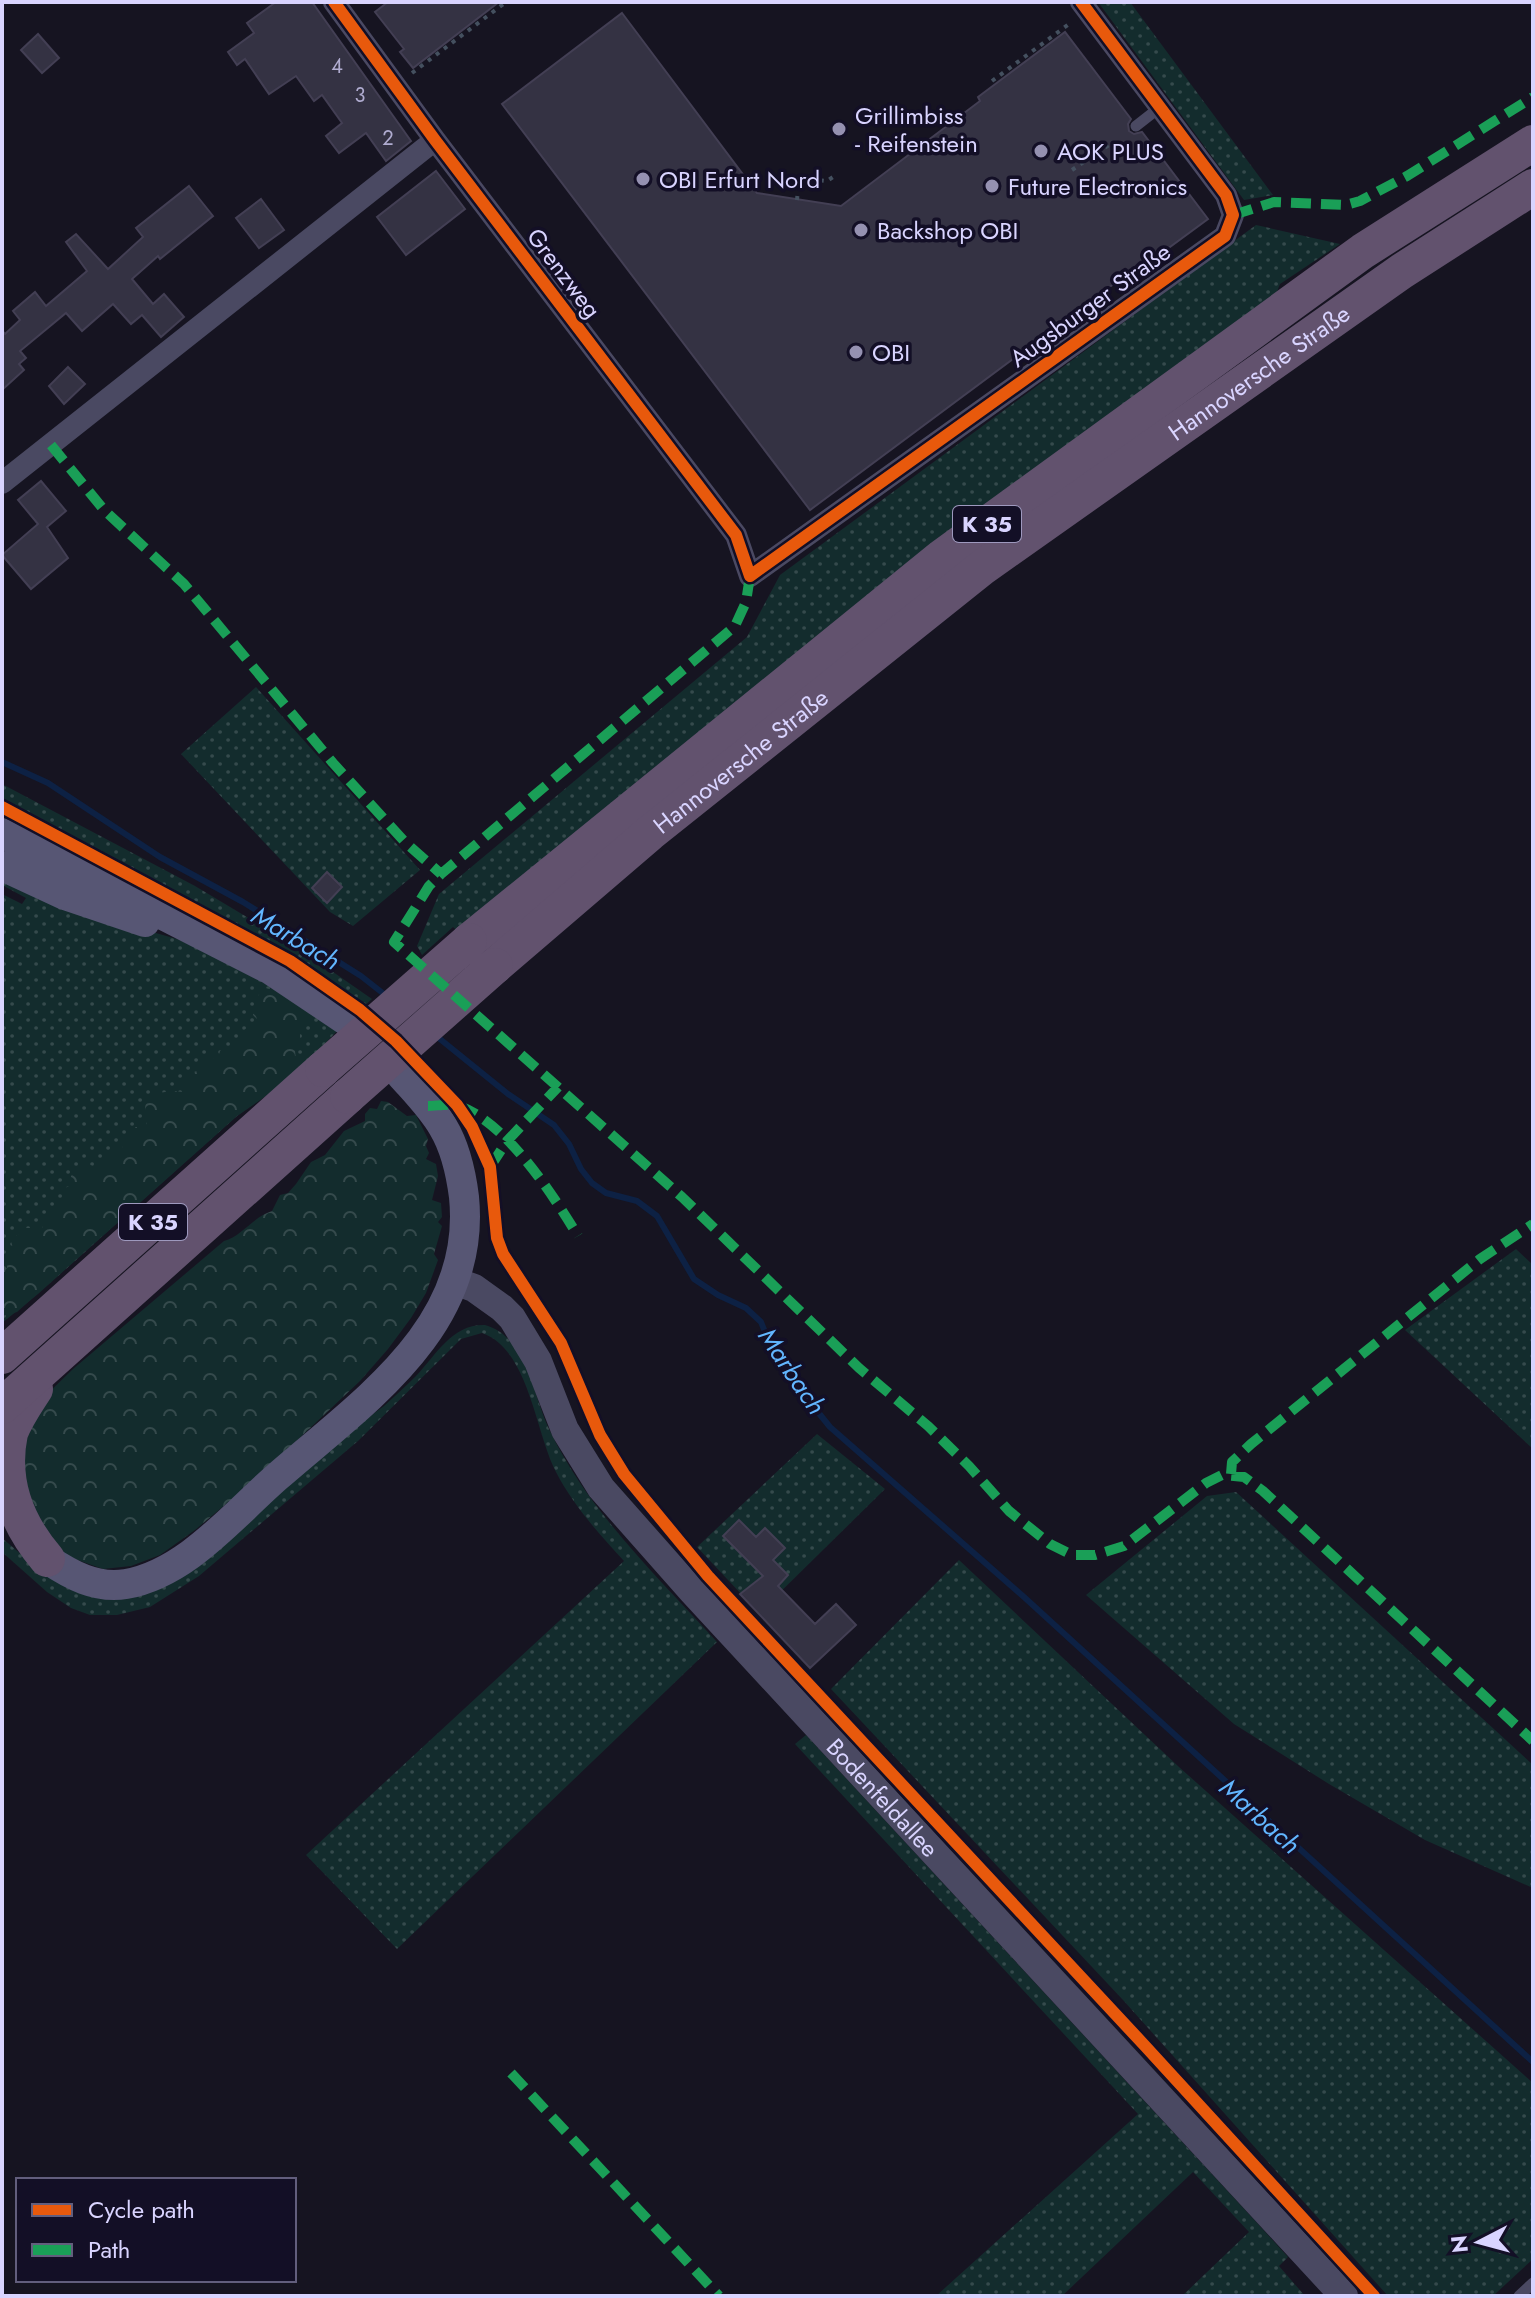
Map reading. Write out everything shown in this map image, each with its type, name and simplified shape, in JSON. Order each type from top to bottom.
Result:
[{"type":"highway","name":"Hannoversche Straße","points":[[10,1344],[469,941],[942,557],[1363,251],[1533,143]]},
{"type":"highway","name":"Hannoversche Straße","points":[[2,1406],[495,966],[663,823],[983,567],[1402,271],[1533,187]]},
{"type":"highway","points":[[47,1559],[28,1537],[12,1510],[3,1466],[10,1431],[53,1360]]},
{"type":"highway","points":[[2,1527],[47,1559]]},
{"type":"main road","points":[[2,833],[271,970],[347,1021]]},
{"type":"main road","points":[[2,866],[39,885],[105,910],[209,940]]},
{"type":"main road","points":[[47,1559],[74,1576],[113,1585],[138,1581],[185,1557],[346,1417],[408,1359],[424,1339],[455,1281],[463,1250],[466,1216],[454,1151],[444,1128],[401,1075]]},
{"type":"street","name":"Grenzweg","points":[[334,2],[435,140],[736,535],[750,576]]},
{"type":"street","name":"Augsburger Straße","points":[[750,576],[1225,236],[1233,215],[1226,195],[1159,108],[1076,12]]},
{"type":"street","points":[[2,483],[435,140]]},
{"type":"street","name":"Bodenfeldallee","points":[[455,1281],[474,1288],[502,1308],[526,1338],[565,1430],[601,1488],[692,1591],[1344,2296]]},
{"type":"lane","points":[[1136,126],[1159,108]]},
{"type":"lane","points":[[1519,2296],[1533,2283]]},
{"type":"path","points":[[395,86],[506,2]]},
{"type":"path","points":[[992,81],[1076,12]]},
{"type":"path","points":[[1072,170],[1109,145]]},
{"type":"path","points":[[780,176],[827,181],[833,177]]},
{"type":"path","points":[[797,200],[799,178]]},
{"type":"green space","points":[[1098,2],[1130,2],[1273,195],[1244,200]]},
{"type":"green space","points":[[1256,225],[1340,244],[1280,284],[1274,299],[459,932],[453,927],[422,955],[417,946],[439,894],[747,637],[780,575]]},
{"type":"green space","points":[[256,687],[420,870],[353,926],[330,912],[181,754]]},
{"type":"green space","points":[[2,784],[195,886],[300,949],[372,999],[364,1006],[295,955],[2,798]]},
{"type":"green space","points":[[2,876],[124,924],[177,939],[235,964],[337,1031],[294,1076],[237,1116],[2,1323],[2,894],[22,904],[26,898],[2,885]]},
{"type":"green space","points":[[265,988],[274,990],[309,1013],[300,1027],[296,1060],[289,1075],[280,1086],[237,1116],[17,1312],[2,1316],[2,1268],[7,1268],[8,1259],[14,1252],[11,1241],[25,1228],[33,1228],[39,1233],[48,1218],[54,1218],[54,1202],[64,1202],[65,1188],[71,1185],[71,1176],[76,1170],[86,1170],[90,1165],[98,1168],[107,1154],[119,1154],[130,1131],[145,1127],[149,1100],[160,1093],[182,1092],[186,1078],[197,1071],[200,1061],[208,1057],[218,1059],[220,1051],[226,1046],[237,1047],[240,1033],[258,1020],[253,1015],[254,1007]]},
{"type":"green space","points":[[381,1101],[388,1102],[407,1116],[416,1115],[428,1139],[426,1159],[436,1164],[438,1176],[432,1200],[441,1203],[442,1217],[438,1222],[442,1226],[434,1254],[438,1260],[426,1293],[411,1318],[360,1381],[256,1479],[160,1555],[131,1566],[103,1569],[69,1557],[42,1534],[16,1469],[36,1405],[73,1369],[224,1241],[272,1211],[280,1195],[288,1193],[311,1162],[325,1155],[344,1131],[365,1121],[365,1114],[370,1108],[377,1109]]},
{"type":"green space","points":[[1516,1249],[1533,1265],[1533,1449],[1405,1330]]},
{"type":"green space","points":[[485,1325],[511,1342],[520,1355],[550,1431],[584,1489],[648,1568],[717,1642],[397,1949],[306,1855],[624,1561],[587,1519],[556,1472],[521,1373],[498,1342],[482,1333],[461,1339],[358,1441],[199,1576],[150,1607],[117,1615],[90,1615],[71,1608],[47,1592],[2,1552],[2,1538],[54,1580],[82,1593],[116,1600],[384,1406],[454,1335],[463,1329]]},
{"type":"green space","points":[[817,1434],[885,1489],[759,1613],[697,1547]]},
{"type":"green space","points":[[1236,1492],[1533,1765],[1533,1888],[1425,1840],[1234,1724],[1086,1595],[1207,1496]]},
{"type":"green space","points":[[959,1560],[1179,1767],[1533,2083],[1533,2259],[1493,2296],[1388,2296],[1123,2000],[831,1689]]},
{"type":"green space","points":[[806,1735],[1288,2257],[1279,2266],[1305,2296],[1182,2296],[1249,2232],[1193,2172],[1062,2296],[936,2296],[1138,2114],[795,1744]]},
{"type":"building","points":[[276,2],[312,2],[411,141],[386,161],[366,133],[339,153],[326,136],[342,123],[322,95],[314,101],[296,76],[269,94],[245,59],[237,65],[228,52],[254,33],[247,23]]},
{"type":"building","points":[[388,2],[499,2],[413,68],[400,52],[404,49],[375,12]]},
{"type":"building","points":[[622,13],[757,193],[841,206],[1065,32],[1131,119],[1129,131],[1134,134],[1142,132],[1208,219],[1117,286],[1115,283],[810,510],[502,104]]},
{"type":"building","points":[[38,34],[59,58],[42,73],[21,50]]},
{"type":"building","points":[[436,171],[465,209],[406,255],[377,217]]},
{"type":"building","points":[[189,186],[213,216],[132,279],[153,304],[164,294],[184,317],[161,337],[142,315],[131,324],[113,304],[82,331],[66,313],[20,351],[26,358],[19,364],[24,370],[2,390],[2,330],[5,334],[20,320],[13,311],[35,292],[46,306],[87,271],[66,242],[76,234],[108,269],[143,237],[136,228]]},
{"type":"building","points":[[261,199],[284,230],[259,248],[236,218]]},
{"type":"building","points":[[68,367],[85,384],[64,404],[49,386]]},
{"type":"building","points":[[41,481],[66,511],[47,527],[68,558],[31,589],[2,555],[38,524],[18,500]]},
{"type":"building","points":[[327,872],[342,887],[327,903],[312,888]]},
{"type":"building","points":[[739,1520],[756,1537],[765,1528],[785,1548],[773,1560],[788,1575],[778,1586],[815,1624],[836,1604],[856,1625],[810,1668],[740,1594],[763,1576],[723,1536]]},
{"type":"waterway","name":"Marbach","points":[[2,762],[48,783],[160,857],[243,902],[361,976],[389,998]]},
{"type":"waterway","name":"Marbach","points":[[435,1035],[508,1094],[554,1125],[592,1183],[606,1193],[637,1201],[657,1216],[694,1279],[746,1308],[761,1322],[771,1347],[793,1381],[830,1427],[1024,1597],[1533,2062]]},
{"type":"marked path","points":[[1233,215],[1274,202],[1346,205],[1360,201],[1407,176],[1533,97]]},
{"type":"marked path","points":[[51,445],[104,510],[184,584],[333,763],[405,842],[441,874]]},
{"type":"marked path","points":[[750,576],[746,602],[735,626],[441,874],[429,886],[394,942],[682,1197],[859,1368],[928,1426],[1009,1511],[1050,1544],[1072,1555],[1095,1555],[1124,1546],[1206,1483],[1222,1475],[1244,1477],[1263,1491],[1533,1741]]},
{"type":"marked path","points":[[490,1167],[507,1141],[558,1087]]},
{"type":"marked path","points":[[428,1106],[459,1106],[477,1114],[494,1127],[527,1162],[578,1236]]},
{"type":"marked path","points":[[1231,1474],[1232,1462],[1251,1444],[1480,1259],[1533,1224]]},
{"type":"marked path","points":[[511,2073],[719,2296]]},
{"type":"cycle path","points":[[334,2],[435,140],[736,535],[750,576],[1225,236],[1233,215],[1226,195],[1081,2]]},
{"type":"cycle path","points":[[2,807],[290,961],[360,1010],[396,1041],[457,1105],[472,1127],[490,1167],[497,1238],[503,1254],[561,1343],[600,1435],[624,1474],[708,1576],[1374,2296]]},
{"type":"place","name":"Grillimbiss - Reifenstein","points":[[839,129]]},
{"type":"place","name":"AOK PLUS","points":[[1041,151]]},
{"type":"place","name":"OBI Erfurt Nord","points":[[643,179]]},
{"type":"place","name":"Future Electronics","points":[[992,186]]},
{"type":"place","name":"Backshop OBI","points":[[861,230]]},
{"type":"place","name":"OBI","points":[[856,352]]}]
